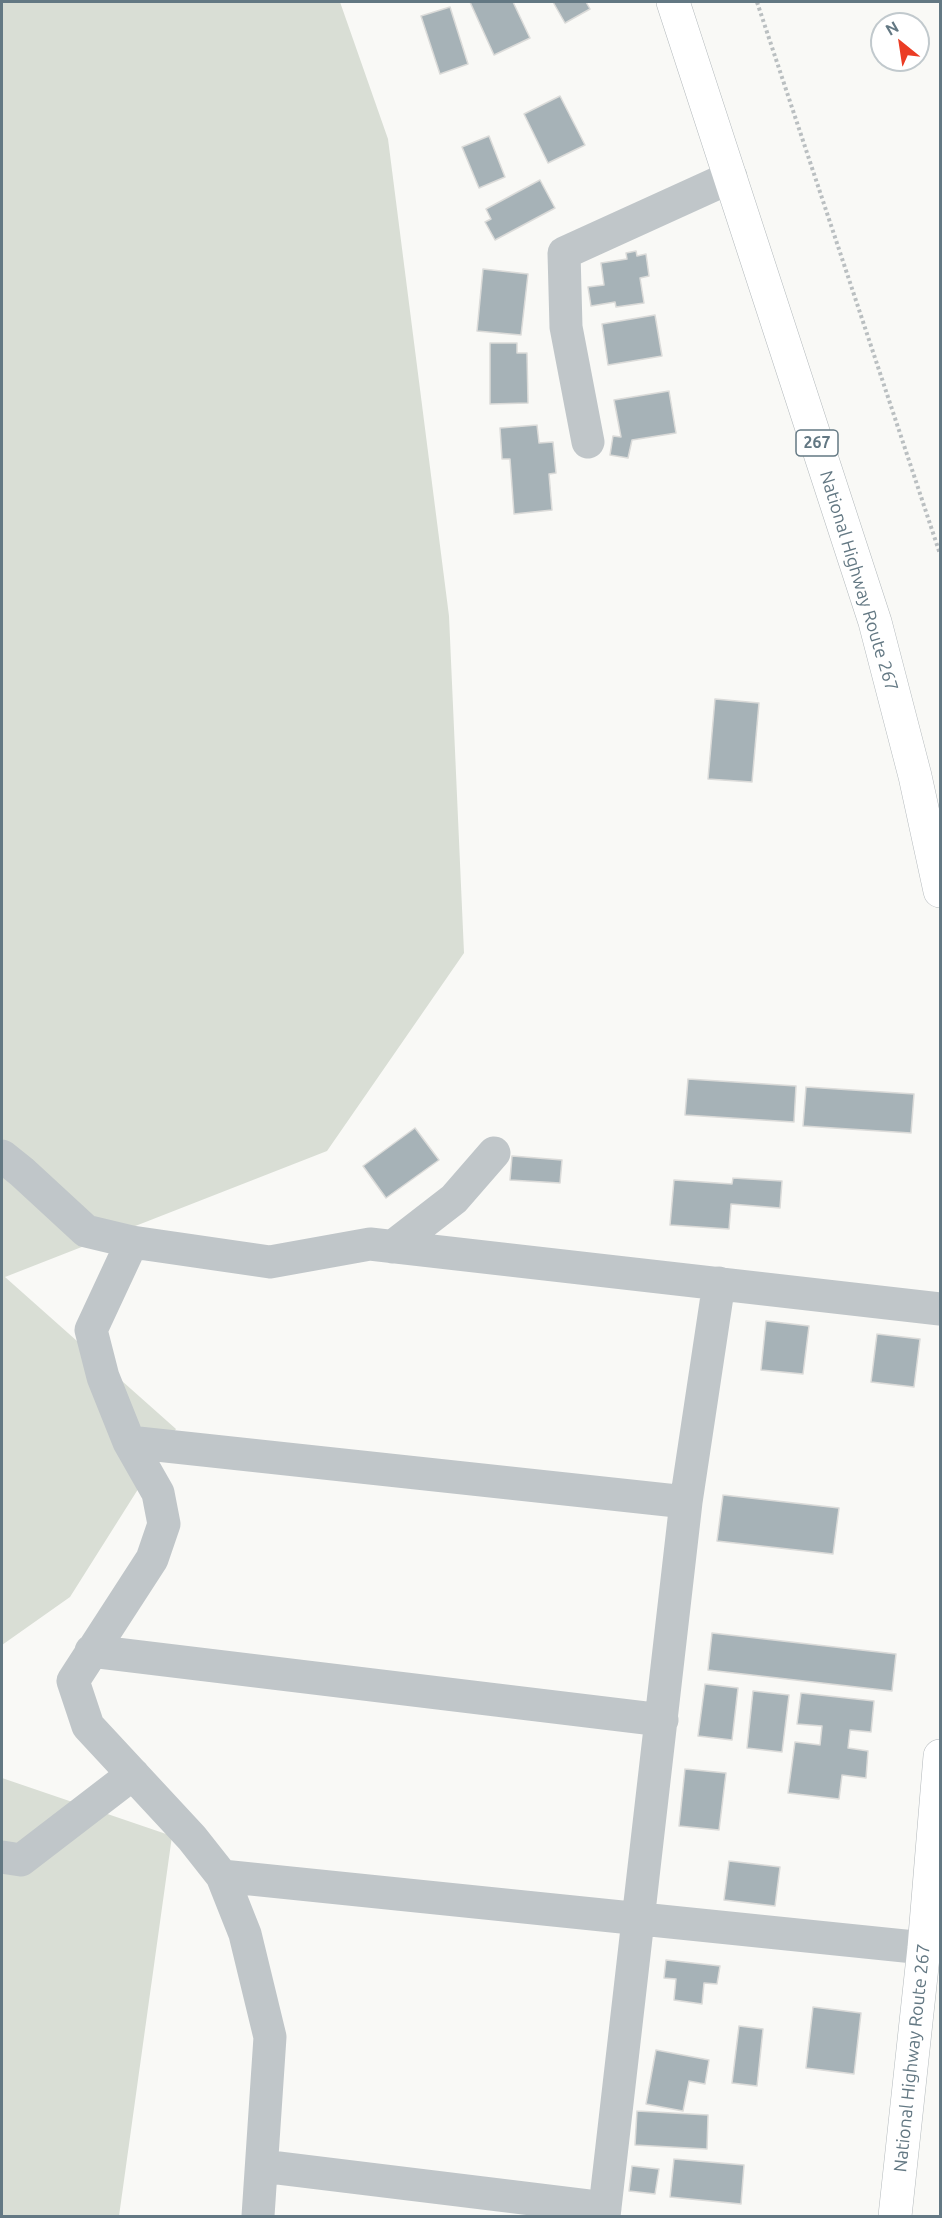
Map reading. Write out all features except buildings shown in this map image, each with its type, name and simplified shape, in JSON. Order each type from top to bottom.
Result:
[{"type":"highway","name":"National Highway Route 267","points":[[673,2],[875,622],[915,777],[940,891]]},
{"type":"highway","name":"National Highway Route 267","points":[[895,2217],[924,1948],[940,1756]]},
{"type":"street","points":[[588,442],[566,327],[564,253],[731,177]]},
{"type":"street","points":[[392,1246],[454,1199],[494,1153]]},
{"type":"street","points":[[2,1156],[86,1231],[132,1242],[270,1262],[370,1244],[940,1310]]},
{"type":"street","points":[[132,1242],[91,1330],[103,1377],[129,1442],[158,1493],[164,1524],[152,1559],[73,1681],[88,1726],[192,1838],[222,1876],[245,1934],[270,2037],[258,2217]]},
{"type":"street","points":[[262,2166],[604,2212],[686,1502],[719,1283]]},
{"type":"street","points":[[129,1442],[686,1502]]},
{"type":"street","points":[[92,1651],[662,1720]]},
{"type":"street","points":[[2,1857],[21,1860],[133,1774]]},
{"type":"street","points":[[222,1876],[924,1948]]},
{"type":"path","points":[[758,2],[940,554]]},
{"type":"shaded area","points":[[2,2],[340,2],[388,139],[449,616],[464,953],[327,1151],[5,1277],[176,1429],[70,1597],[2,1645]]},
{"type":"shaded area","points":[[2,1778],[172,1836],[119,2216],[2,2216]]}]
